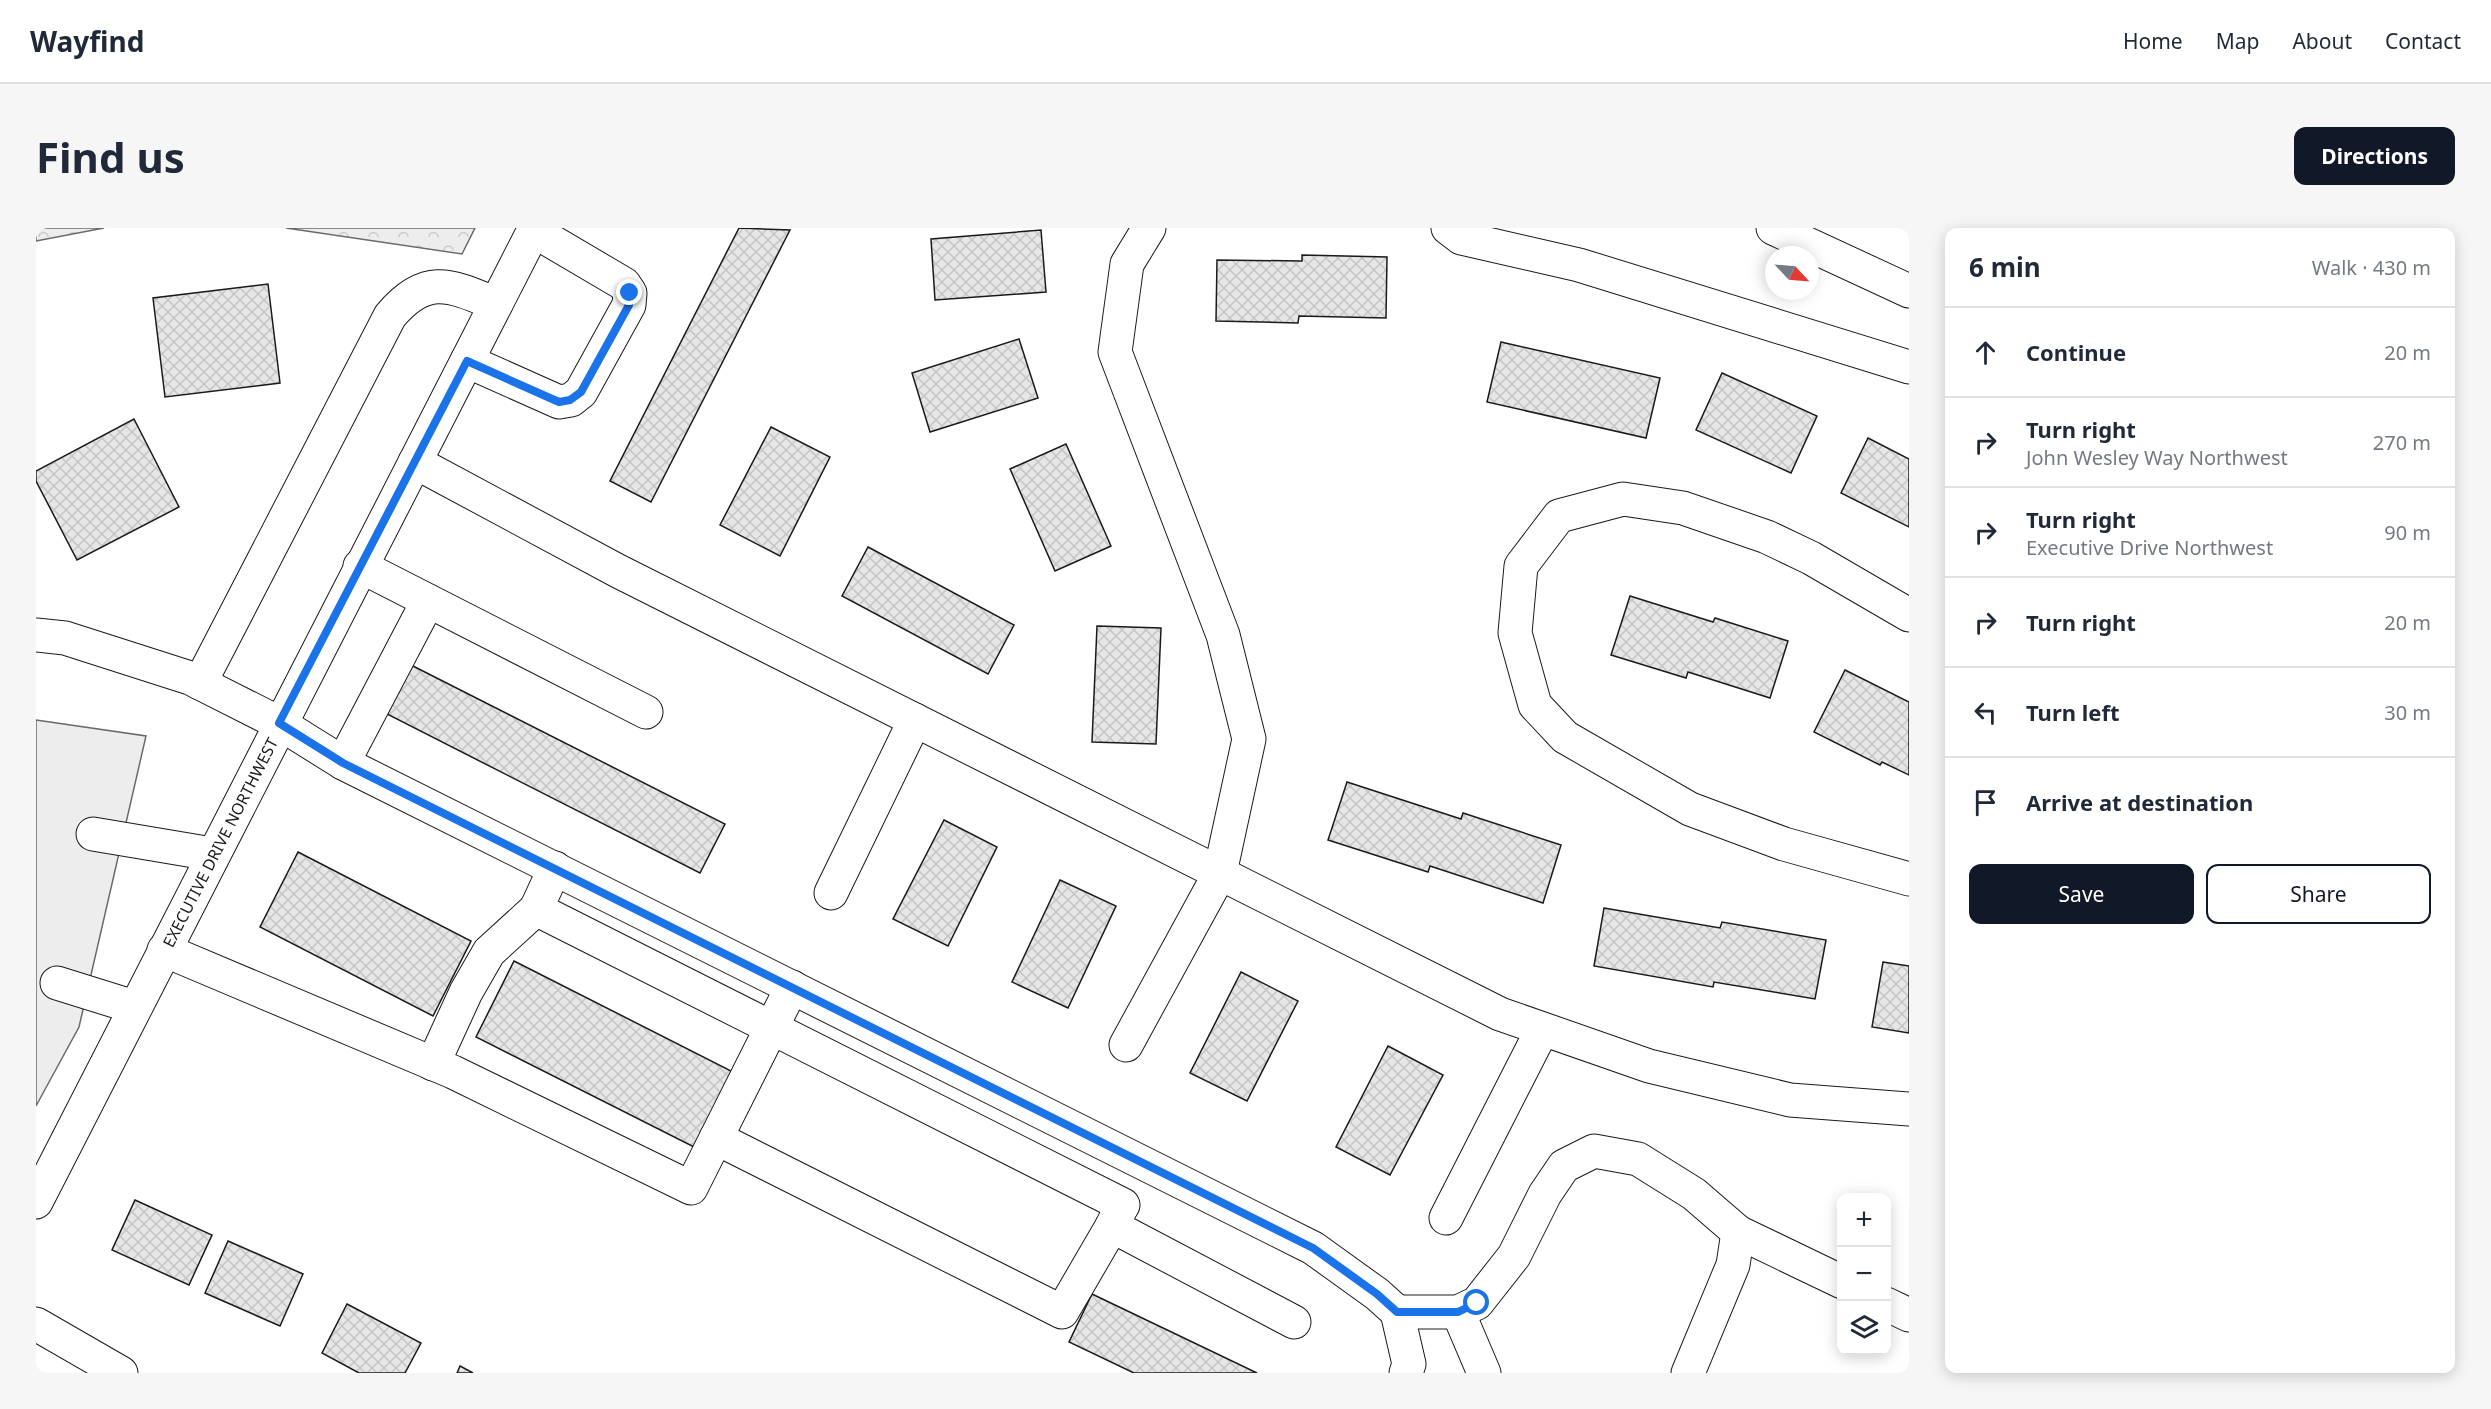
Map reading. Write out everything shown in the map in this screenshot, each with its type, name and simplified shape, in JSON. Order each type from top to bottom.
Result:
[{"type":"street","points":[[1126,1045],[1220,873],[1249,739],[1223,635],[1115,352],[1127,264],[1149,228]]},
{"type":"street","points":[[1448,228],[1461,238],[1579,265],[1909,367]]},
{"type":"street","points":[[1773,228],[1909,291]]},
{"type":"street","points":[[467,361],[559,402],[570,400],[581,392],[629,305],[630,293],[624,284],[534,230]]},
{"type":"street","name":"EXECUTIVE DRIVE NORTHWEST","points":[[36,1202],[279,723],[534,230]]},
{"type":"street","points":[[200,683],[390,316],[403,300],[420,289],[440,285],[496,304]]},
{"type":"street","points":[[415,462],[618,571],[1500,1014],[1648,1066],[1790,1100],[1909,1109]]},
{"type":"street","points":[[1909,615],[1811,558],[1767,537],[1683,508],[1623,499],[1559,516],[1521,566],[1515,633],[1535,705],[1565,737],[1690,809],[1784,844],[1909,879]]},
{"type":"street","points":[[360,566],[646,712]]},
{"type":"street","points":[[343,763],[428,601]]},
{"type":"street","points":[[36,635],[65,638],[200,683],[279,723],[343,763],[1313,1248],[1377,1294],[1397,1312],[1409,1364],[1406,1373]]},
{"type":"street","points":[[831,893],[915,720]]},
{"type":"street","points":[[93,834],[212,854]]},
{"type":"street","points":[[433,1064],[466,992],[489,952],[536,909],[555,868]]},
{"type":"street","points":[[536,909],[772,1029],[1118,1216],[1294,1322]]},
{"type":"street","points":[[164,950],[433,1064],[691,1188],[792,987]]},
{"type":"street","points":[[57,983],[134,1007]]},
{"type":"street","points":[[1446,1218],[1542,1030]]},
{"type":"street","points":[[716,1138],[1062,1312],[1118,1216],[1144,1165]]},
{"type":"street","points":[[1397,1312],[1458,1312],[1477,1303],[1514,1256],[1545,1194],[1564,1166],[1594,1151],[1638,1159],[1694,1194],[1738,1232],[1837,1280]]},
{"type":"street","points":[[1688,1373],[1733,1265],[1738,1232]]},
{"type":"street","points":[[1891,1306],[1909,1315]]},
{"type":"street","points":[[1458,1312],[1484,1373]]},
{"type":"street","points":[[36,1324],[121,1373]]},
{"type":"green space","points":[[36,228],[104,228],[36,241]]},
{"type":"green space","points":[[286,228],[475,228],[462,254]]},
{"type":"shaded area","points":[[36,720],[146,736],[79,1027],[36,1106]]},
{"type":"building","points":[[739,228],[790,230],[651,502],[610,481]]},
{"type":"building","points":[[1041,230],[1046,292],[935,300],[931,239]]},
{"type":"building","points":[[1302,255],[1387,257],[1386,318],[1299,316],[1298,323],[1216,321],[1217,260],[1302,261]]},
{"type":"building","points":[[268,284],[280,383],[165,397],[153,298]]},
{"type":"building","points":[[1019,339],[1038,398],[930,432],[912,373]]},
{"type":"building","points":[[1501,342],[1660,378],[1646,438],[1487,402]]},
{"type":"building","points":[[1722,373],[1817,416],[1791,473],[1696,430]]},
{"type":"building","points":[[134,419],[179,507],[77,560],[36,481],[36,471]]},
{"type":"building","points":[[771,427],[830,457],[780,556],[720,525]]},
{"type":"building","points":[[1868,438],[1909,459],[1909,527],[1841,493]]},
{"type":"building","points":[[1066,444],[1111,546],[1055,571],[1010,469]]},
{"type":"building","points":[[868,547],[1014,625],[988,674],[842,596]]},
{"type":"building","points":[[1630,596],[1713,622],[1715,618],[1788,641],[1770,698],[1688,672],[1686,678],[1611,655]]},
{"type":"building","points":[[1097,626],[1161,628],[1156,744],[1092,742]]},
{"type":"building","points":[[411,665],[725,824],[700,873],[387,714]]},
{"type":"building","points":[[1845,670],[1909,702],[1909,775],[1882,762],[1880,765],[1814,732]]},
{"type":"building","points":[[1347,782],[1461,819],[1463,813],[1561,845],[1543,903],[1430,866],[1428,872],[1328,840]]},
{"type":"building","points":[[944,820],[997,847],[948,946],[893,919]]},
{"type":"building","points":[[298,852],[471,941],[433,1016],[260,927]]},
{"type":"building","points":[[1060,880],[1116,906],[1068,1008],[1012,982]]},
{"type":"building","points":[[1604,908],[1720,928],[1722,922],[1826,940],[1815,999],[1714,982],[1713,987],[1594,966]]},
{"type":"building","points":[[514,961],[737,1074],[698,1149],[476,1037]]},
{"type":"building","points":[[1883,962],[1909,966],[1909,1033],[1872,1027]]},
{"type":"building","points":[[1241,972],[1298,1001],[1247,1101],[1190,1073]]},
{"type":"building","points":[[1388,1046],[1443,1075],[1390,1175],[1336,1147]]},
{"type":"building","points":[[135,1200],[212,1235],[189,1285],[112,1250]]},
{"type":"building","points":[[228,1241],[303,1274],[280,1326],[205,1293]]},
{"type":"building","points":[[1092,1294],[1257,1373],[1134,1373],[1069,1342]]},
{"type":"building","points":[[347,1304],[421,1343],[405,1373],[359,1373],[322,1353]]},
{"type":"building","points":[[460,1366],[473,1373],[457,1373]]},
{"type":"route","points":[[630,293],[629,305],[581,392],[570,400],[559,402],[467,361],[279,723],[343,763],[1313,1248],[1377,1294],[1397,1312],[1458,1312],[1477,1303]]}]
